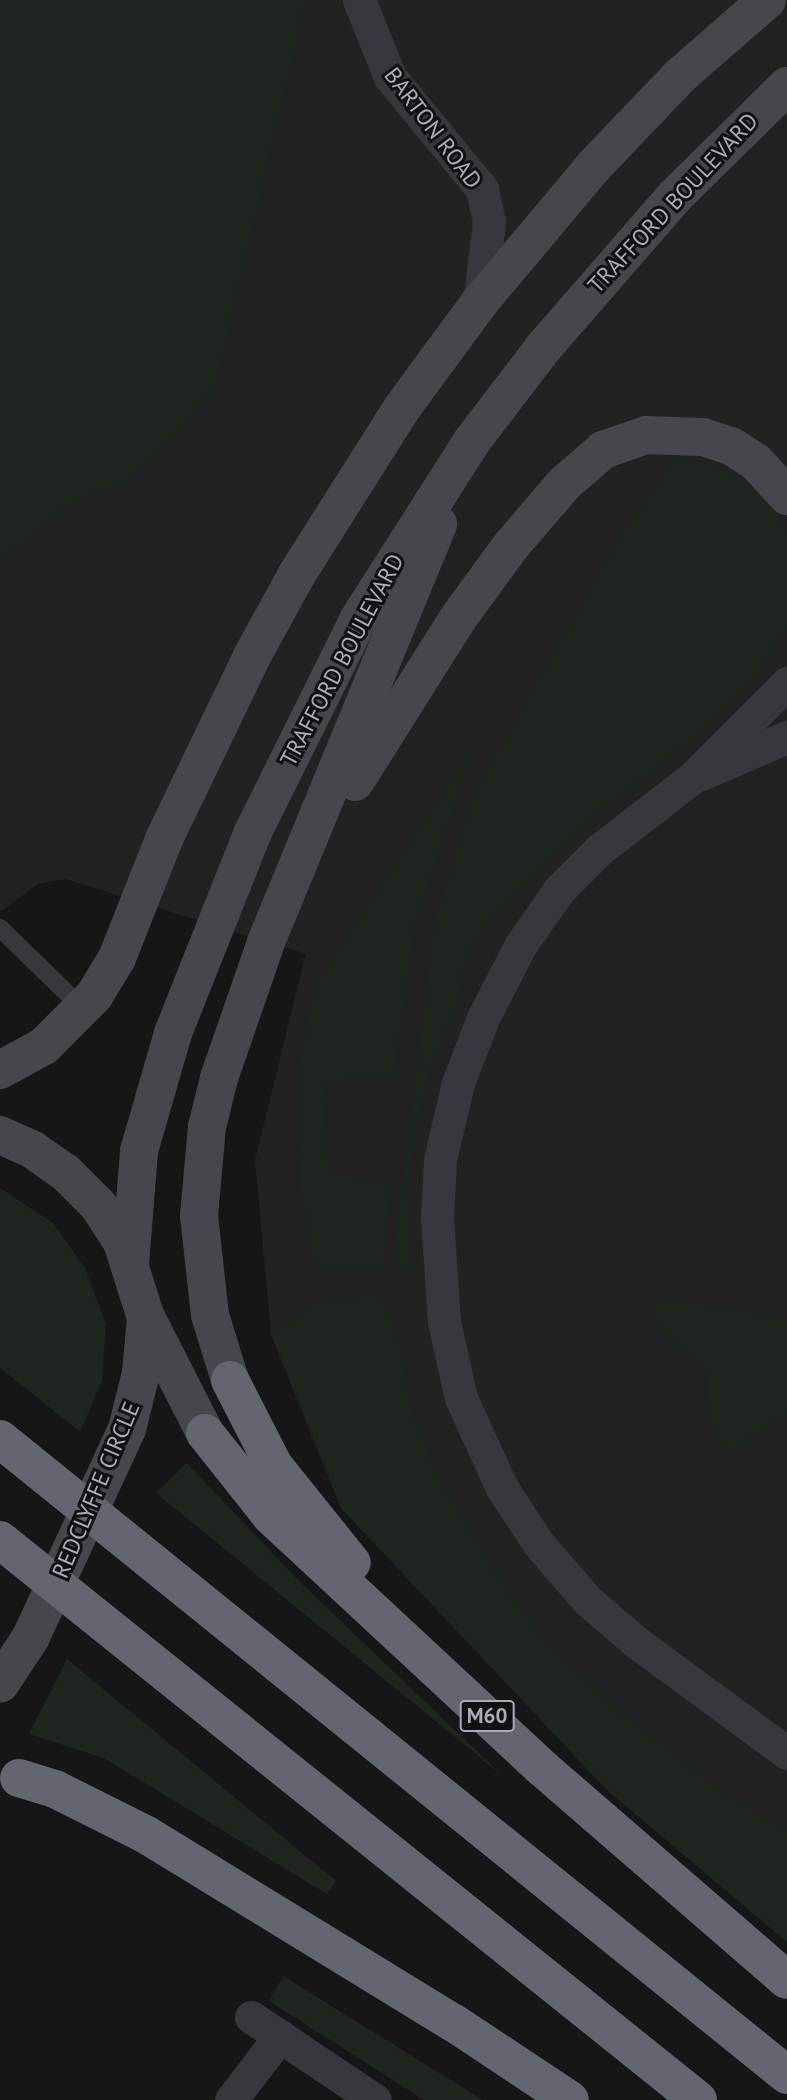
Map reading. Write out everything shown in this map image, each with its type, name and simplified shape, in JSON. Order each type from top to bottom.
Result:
[{"type":"highway","name":"M60","points":[[230,1380],[274,1466],[446,1677]]},
{"type":"highway","name":"M60","points":[[205,1433],[271,1516],[541,1767],[787,1980]]},
{"type":"highway","points":[[0,1439],[787,2075]]},
{"type":"highway","points":[[0,1540],[698,2100]]},
{"type":"highway","points":[[10,1776],[55,1789],[145,1834],[454,2023],[570,2100]]},
{"type":"main road","points":[[0,1070],[44,1046],[83,1009],[117,958],[165,837],[297,574],[402,408],[479,303],[593,167],[681,75],[767,0]]},
{"type":"main road","name":"TRAFFORD BOULEVARD","points":[[130,1264],[135,1184],[149,1107],[173,1033],[237,870],[358,620],[472,442],[612,264],[787,86]]},
{"type":"main road","points":[[266,942],[378,741],[459,617],[564,484],[603,450],[646,435],[703,437],[731,446],[756,462],[787,496]]},
{"type":"main road","points":[[230,1380],[210,1315],[202,1267],[201,1170],[219,1078],[266,942],[472,442]]},
{"type":"main road","points":[[0,1059],[44,1046]]},
{"type":"main road","name":"REDCLYFFE CIRCLE","points":[[0,1135],[33,1150],[65,1172],[98,1205],[130,1264],[146,1318],[141,1373],[127,1429],[31,1637],[0,1684]]},
{"type":"main road","points":[[146,1318],[205,1433]]},
{"type":"street","name":"BARTON ROAD","points":[[359,0],[390,77],[482,189],[489,222],[479,303]]},
{"type":"street","points":[[787,683],[692,778],[636,818],[559,890],[520,946],[483,1018],[458,1083],[440,1160],[439,1286],[451,1357],[474,1431],[502,1488],[538,1543],[587,1600],[636,1642],[787,1754]]},
{"type":"street","points":[[692,778],[787,737]]},
{"type":"street","points":[[251,2017],[375,2100]]},
{"type":"street","points":[[231,2100],[280,2036]]},
{"type":"lane","points":[[0,929],[83,1009]]},
{"type":"shaded area","points":[[0,0],[787,0],[787,1942],[607,1790],[341,1508],[271,1334],[255,1160],[306,954],[66,879],[38,884],[0,912]]},
{"type":"shaded area","points":[[0,0],[307,0],[215,388],[178,434],[125,482],[61,510],[0,565]]},
{"type":"shaded area","points":[[676,456],[710,463],[747,481],[774,505],[787,531],[787,627],[755,679],[694,740],[588,821],[522,890],[499,908],[467,953],[459,999],[429,1077],[415,1133],[408,1201],[411,1272],[391,1269],[434,922],[473,793],[620,534]]},
{"type":"shaded area","points":[[479,735],[416,920],[394,1079],[357,1075],[326,1086],[323,1149],[338,1174],[391,1183],[384,1269],[314,1270],[299,1183],[297,1075],[314,984]]},
{"type":"shaded area","points":[[0,1188],[53,1223],[85,1268],[106,1324],[102,1381],[80,1432],[0,1368]]},
{"type":"shaded area","points":[[381,1294],[397,1327],[410,1403],[435,1469],[487,1558],[545,1640],[630,1719],[729,1795],[787,1829],[787,1942],[607,1790],[341,1508],[271,1334],[317,1299]]},
{"type":"shaded area","points":[[659,1297],[787,1317],[787,1413],[725,1457],[706,1409],[708,1373],[649,1319]]},
{"type":"shaded area","points":[[187,1463],[298,1580],[504,1777],[156,1493]]},
{"type":"shaded area","points":[[67,1659],[336,1881],[327,1894],[104,1758],[29,1734]]},
{"type":"shaded area","points":[[283,1976],[483,2100],[424,2100],[269,2001]]}]
